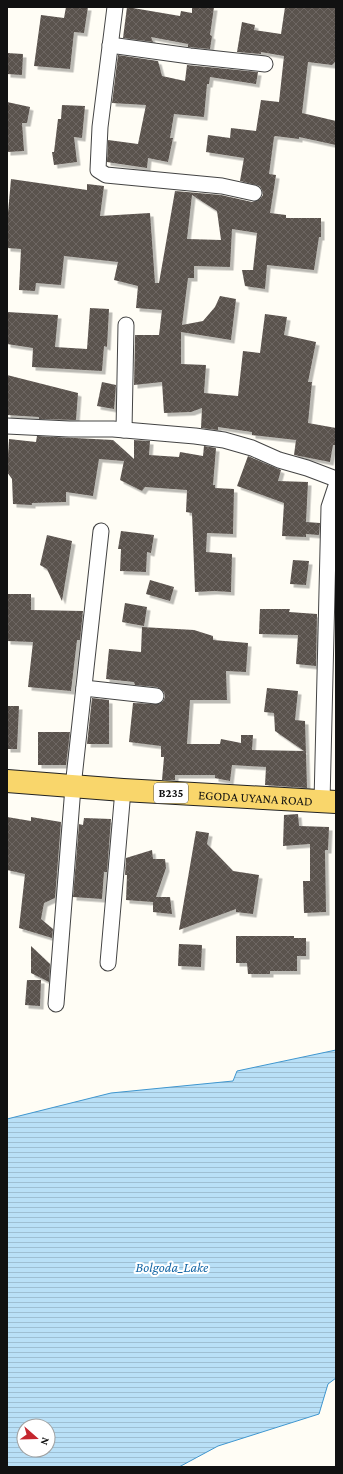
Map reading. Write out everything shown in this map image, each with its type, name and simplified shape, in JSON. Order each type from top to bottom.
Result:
[{"type":"main road","name":"EGODA UYANA ROAD","points":[[7,781],[73,787],[329,802]]},
{"type":"street","points":[[115,7],[100,127],[98,170],[106,175],[222,186],[254,193]]},
{"type":"street","points":[[110,45],[265,64]]},
{"type":"street","points":[[124,430],[126,325]]},
{"type":"street","points":[[7,426],[124,430],[224,440],[252,448],[279,460],[307,468],[336,479]]},
{"type":"street","points":[[329,802],[329,506],[336,486]]},
{"type":"street","points":[[56,1004],[73,787],[102,531]]},
{"type":"street","points":[[84,688],[156,696]]},
{"type":"street","points":[[108,963],[123,790]]},
{"type":"water","name":"Bolgoda_Lake","points":[[336,1050],[336,1378],[328,1384],[319,1414],[218,1446],[179,1467],[7,1467],[7,1119],[111,1093],[233,1081],[237,1071]]},
{"type":"building","points":[[66,7],[88,7],[84,33],[74,32],[70,69],[34,66],[41,15],[64,18]]},
{"type":"building","points":[[127,7],[180,16],[181,11],[192,13],[192,7],[214,7],[210,35],[212,36],[210,49],[188,47],[188,44],[151,37],[153,42],[123,38]]},
{"type":"building","points":[[285,7],[336,7],[336,61],[332,65],[308,62],[302,113],[336,121],[336,145],[299,137],[299,139],[275,136],[269,174],[276,175],[270,213],[286,215],[286,218],[321,218],[321,237],[319,237],[314,270],[267,265],[265,289],[245,286],[242,270],[253,270],[257,233],[232,229],[230,267],[194,266],[194,278],[188,278],[182,325],[203,321],[215,307],[220,296],[236,299],[231,340],[181,332],[181,364],[206,365],[204,393],[238,396],[243,351],[260,353],[265,314],[287,317],[284,335],[316,342],[308,382],[312,382],[308,423],[336,428],[336,445],[333,445],[330,462],[294,455],[296,440],[252,435],[252,432],[218,427],[218,430],[201,428],[202,408],[191,412],[164,413],[162,382],[134,385],[135,335],[159,335],[162,310],[136,308],[138,286],[114,280],[118,262],[64,256],[61,285],[36,283],[35,291],[19,290],[21,249],[7,248],[7,213],[11,179],[87,190],[87,184],[104,186],[100,216],[150,213],[155,283],[159,283],[175,191],[221,195],[252,202],[260,199],[263,195],[260,186],[240,181],[244,158],[206,152],[208,135],[230,138],[231,128],[256,131],[261,100],[279,102],[284,56],[261,52],[261,54],[237,52],[242,22],[255,25],[254,30],[281,34]],"holes":[[[192,195],[217,211],[221,240],[187,239]]]},
{"type":"building","points":[[7,53],[23,54],[22,75],[7,74]]},
{"type":"building","points":[[118,55],[158,61],[162,76],[185,81],[187,65],[258,72],[256,84],[210,77],[209,84],[207,84],[204,117],[174,114],[170,138],[173,138],[168,162],[148,158],[147,168],[107,162],[108,140],[138,144],[146,105],[112,103]]},
{"type":"building","points":[[7,102],[30,107],[27,123],[22,123],[24,151],[7,152]]},
{"type":"building","points":[[62,105],[85,106],[82,138],[74,137],[77,162],[54,165],[52,152],[54,152],[58,119],[61,119]]},
{"type":"building","points":[[90,308],[109,309],[107,347],[104,346],[102,371],[32,367],[33,348],[7,344],[7,312],[58,315],[55,347],[87,349]]},
{"type":"building","points":[[7,375],[78,393],[76,420],[39,419],[39,417],[7,415]]},
{"type":"building","points":[[102,382],[116,385],[114,409],[97,406]]},
{"type":"building","points":[[37,436],[113,440],[134,459],[134,440],[150,441],[149,455],[179,457],[180,452],[203,456],[204,446],[216,448],[213,485],[215,485],[215,488],[234,489],[233,534],[207,533],[206,552],[232,554],[231,592],[195,592],[192,513],[186,512],[187,490],[145,487],[142,491],[120,480],[124,461],[99,459],[93,496],[66,492],[66,502],[32,503],[32,505],[13,504],[12,479],[7,472],[9,439],[36,442]]},
{"type":"building","points":[[248,456],[281,470],[278,481],[308,482],[306,522],[320,523],[319,535],[306,534],[306,537],[282,536],[284,503],[237,486]]},
{"type":"building","points":[[121,531],[154,535],[151,553],[147,552],[146,572],[120,571],[121,549],[118,549]]},
{"type":"building","points":[[47,535],[72,541],[62,601],[47,569],[40,565]]},
{"type":"building","points":[[293,560],[309,561],[306,585],[290,584]]},
{"type":"building","points":[[150,580],[174,587],[170,601],[146,594]]},
{"type":"building","points":[[7,594],[31,594],[31,610],[83,611],[80,640],[77,640],[71,691],[28,687],[33,642],[7,641]]},
{"type":"building","points":[[125,603],[147,607],[144,626],[122,622]]},
{"type":"building","points":[[260,609],[290,609],[289,612],[317,614],[316,666],[296,664],[298,635],[259,634]]},
{"type":"building","points":[[142,627],[194,630],[213,636],[213,640],[248,643],[246,672],[226,671],[227,700],[190,700],[187,744],[220,744],[221,739],[241,743],[241,735],[253,735],[252,750],[304,751],[275,731],[274,713],[264,712],[267,688],[298,691],[295,720],[305,721],[307,788],[265,785],[266,767],[232,765],[230,781],[215,778],[215,775],[175,775],[175,780],[162,780],[164,757],[161,757],[161,746],[129,742],[133,703],[159,704],[165,697],[164,692],[157,687],[135,685],[134,682],[106,679],[109,649],[141,652]]},
{"type":"building","points":[[92,698],[109,700],[109,744],[87,744]]},
{"type":"building","points":[[7,706],[19,706],[17,749],[7,749]]},
{"type":"building","points":[[38,732],[70,732],[66,765],[38,765]]},
{"type":"building","points":[[298,814],[299,826],[329,827],[328,850],[325,850],[326,912],[304,913],[303,881],[310,881],[310,844],[283,846],[284,815]]},
{"type":"building","points":[[7,817],[31,821],[31,817],[61,822],[55,898],[44,903],[41,919],[53,929],[52,938],[19,928],[25,874],[7,870]]},
{"type":"building","points":[[84,818],[111,819],[107,872],[104,872],[102,899],[73,897],[79,824],[83,825]]},
{"type":"building","points":[[196,831],[209,833],[207,844],[233,871],[259,875],[253,914],[236,912],[236,909],[179,930]]},
{"type":"building","points":[[152,850],[153,859],[165,859],[166,868],[156,897],[170,897],[172,914],[153,912],[153,902],[126,900],[126,858]]},
{"type":"building","points":[[236,936],[294,936],[294,938],[306,938],[306,956],[297,956],[297,971],[270,971],[270,974],[248,974],[247,963],[236,963]]},
{"type":"building","points":[[179,944],[202,945],[201,967],[178,966]]},
{"type":"building","points":[[31,946],[50,964],[49,982],[31,973]]},
{"type":"building","points":[[27,980],[41,980],[40,1006],[25,1005]]}]
